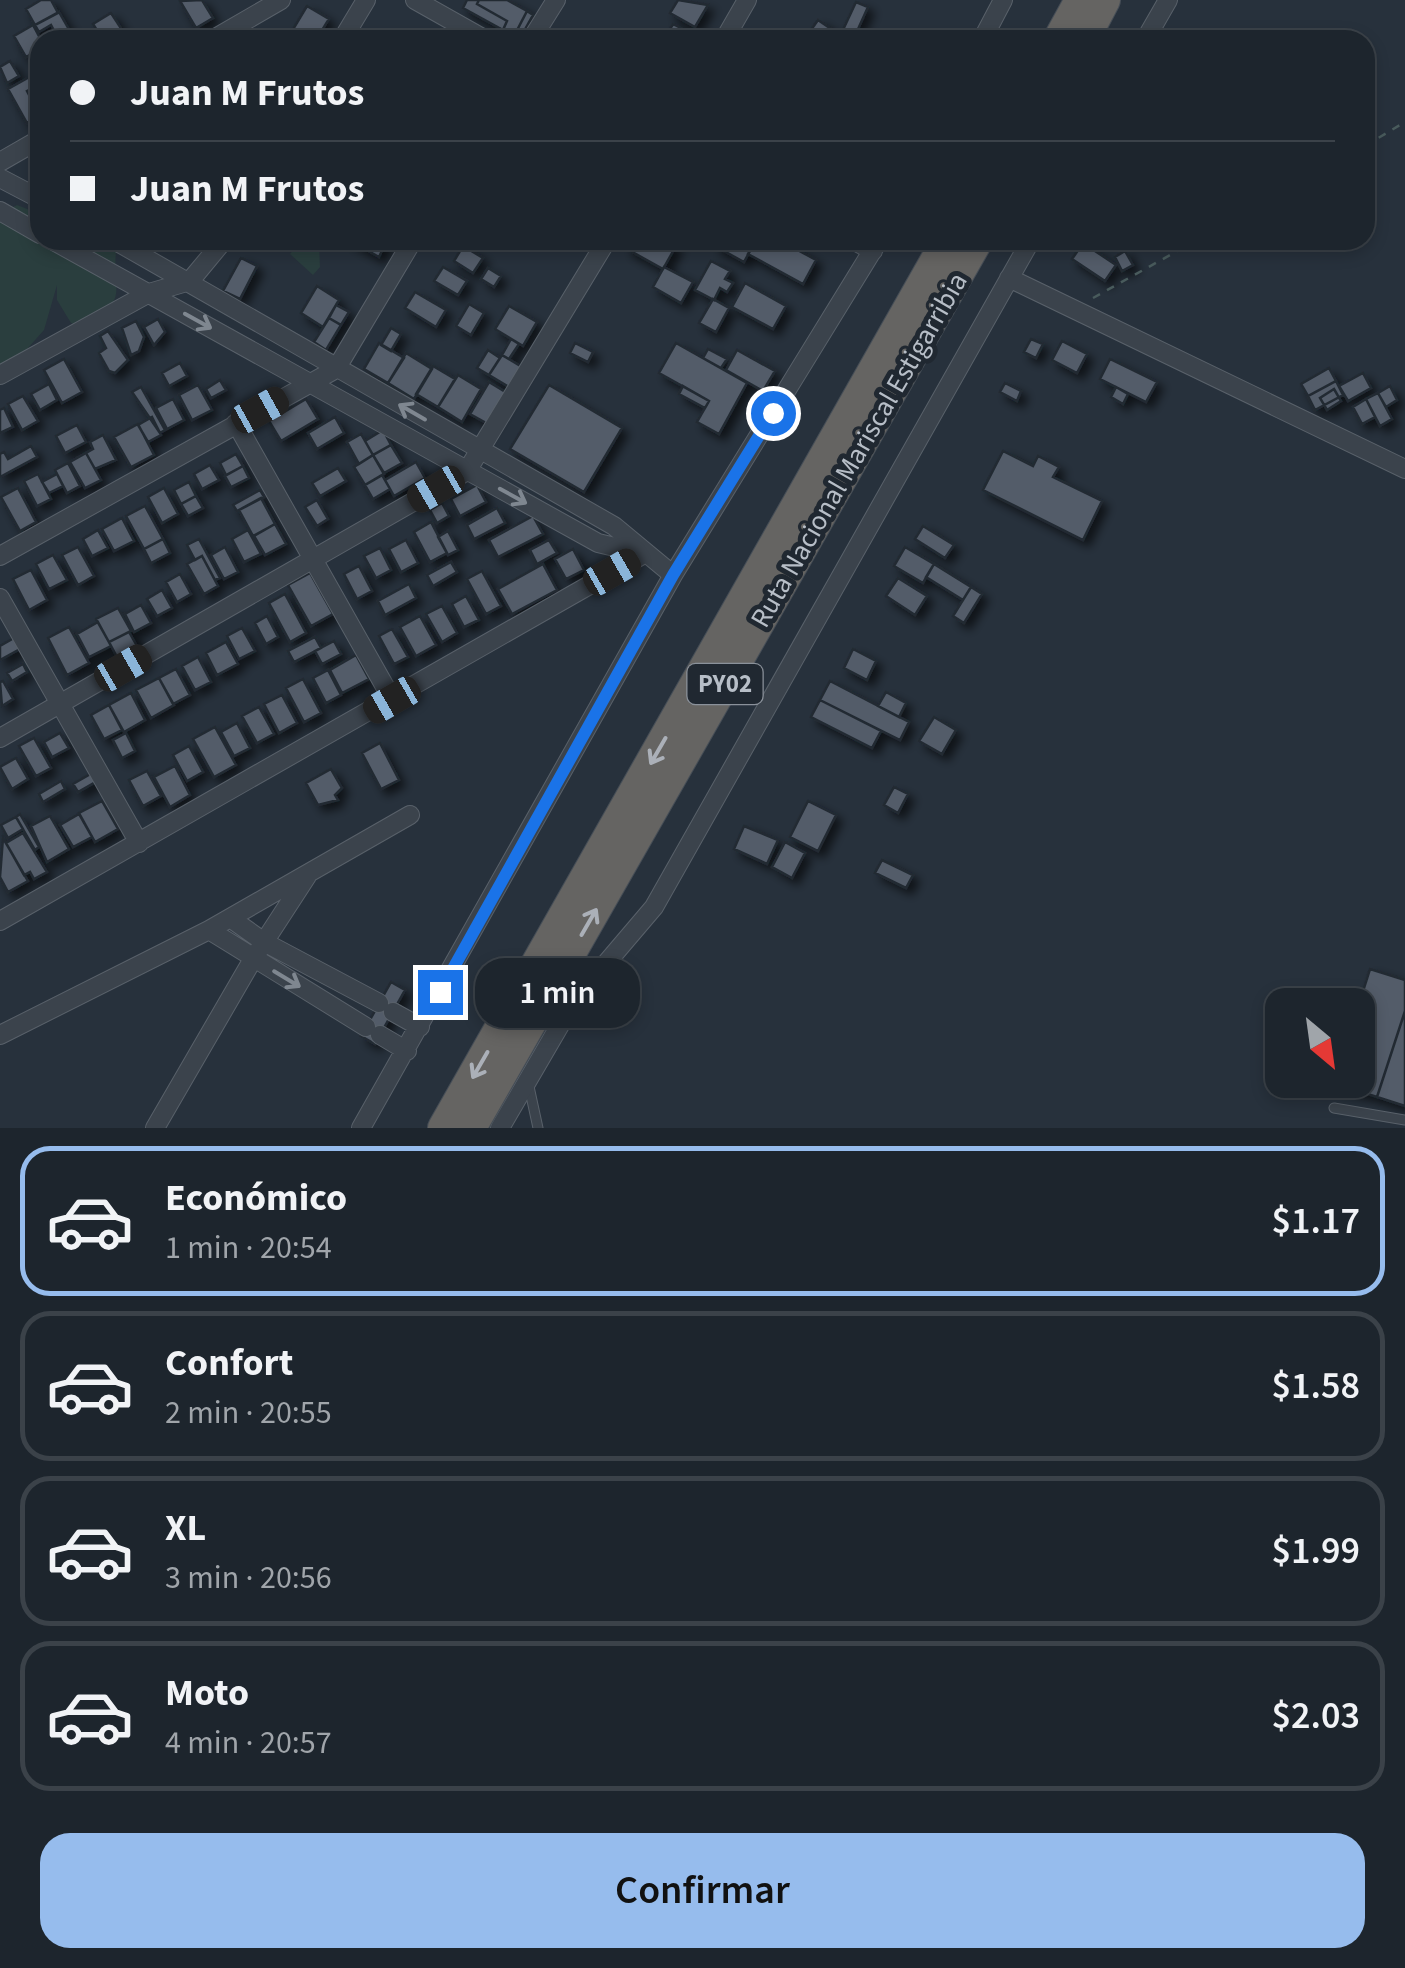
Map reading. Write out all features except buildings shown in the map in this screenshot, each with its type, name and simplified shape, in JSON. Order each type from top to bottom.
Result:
[{"type":"highway","points":[[1064,30],[1080,0]]},
{"type":"highway","points":[[1089,30],[1105,0]]},
{"type":"highway","name":"Ruta Nacional Mariscal Estigarribia","points":[[443,1128],[941,250]]},
{"type":"highway","name":"Ruta Nacional Mariscal Estigarribia","points":[[471,1128],[972,250]]},
{"type":"street","points":[[229,30],[281,0]]},
{"type":"street","points":[[348,30],[366,0]]},
{"type":"street","points":[[415,0],[468,30]]},
{"type":"street","points":[[537,30],[556,0]]},
{"type":"street","points":[[730,30],[747,0]]},
{"type":"street","points":[[987,30],[1003,0]]},
{"type":"street","points":[[1152,30],[1168,0]]},
{"type":"street","points":[[0,162],[30,145]]},
{"type":"street","points":[[0,178],[30,194]]},
{"type":"street","points":[[0,212],[30,228]]},
{"type":"street","points":[[70,250],[598,543],[644,554]]},
{"type":"street","points":[[133,250],[614,526],[673,575]]},
{"type":"street","points":[[0,375],[148,293],[190,281],[216,250]]},
{"type":"street","points":[[0,556],[336,369],[407,250]]},
{"type":"street","points":[[0,738],[467,471],[601,250]]},
{"type":"street","points":[[361,1128],[673,575],[873,250]]},
{"type":"street","points":[[500,1128],[574,1001],[654,907],[1025,250]]},
{"type":"street","points":[[1009,278],[1405,469]]},
{"type":"street","points":[[236,423],[392,700]]},
{"type":"street","points":[[0,922],[644,554]]},
{"type":"street","points":[[0,598],[139,842]]},
{"type":"street","points":[[0,1035],[209,930],[410,815]]},
{"type":"street","points":[[155,1128],[253,958],[308,874]]},
{"type":"street","points":[[230,918],[264,942],[420,1028]]},
{"type":"street","points":[[209,930],[407,1051]]},
{"type":"lane","points":[[528,1080],[538,1128]]},
{"type":"lane","points":[[1334,1108],[1405,1120]]},
{"type":"path","points":[[1375,140],[1405,122]]},
{"type":"path","points":[[1074,309],[1179,250]]},
{"type":"green space","points":[[17,205],[30,210],[30,250],[116,251],[116,296],[107,309],[81,326],[71,323],[57,300],[57,285],[44,330],[12,366],[0,367],[0,214]]},
{"type":"green space","points":[[293,250],[319,250],[320,267],[313,275],[290,254]]},
{"type":"route","points":[[440,992],[673,575],[773,413]]}]
